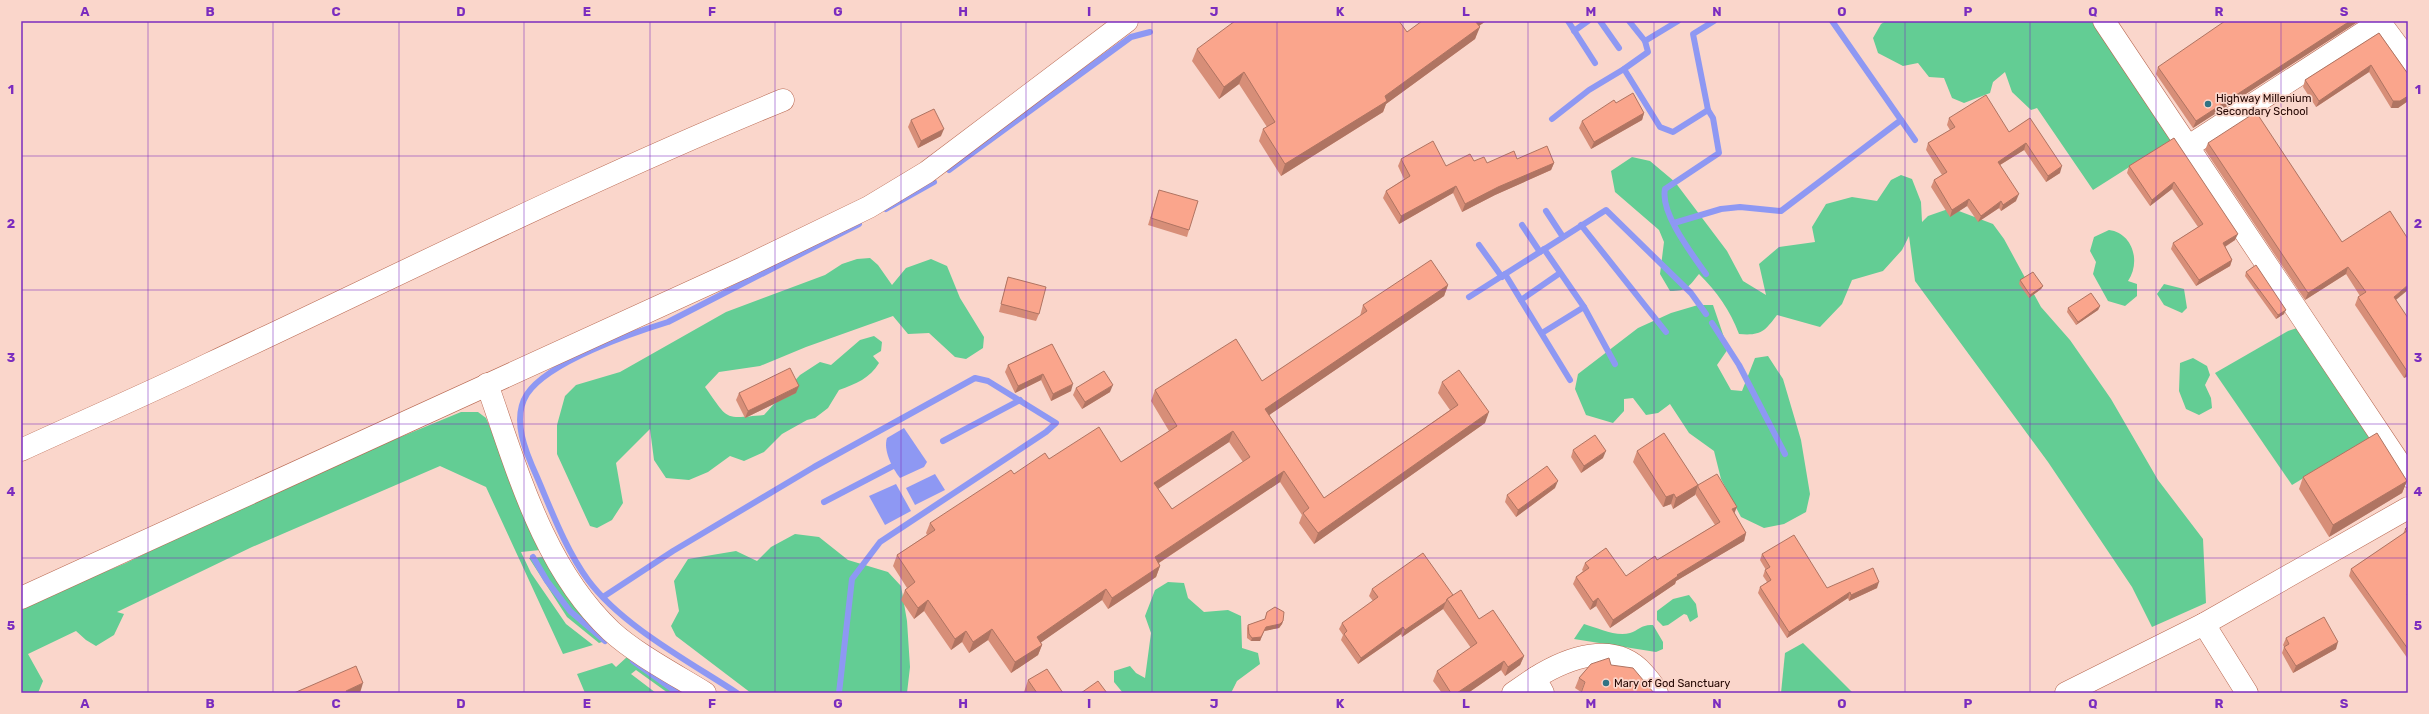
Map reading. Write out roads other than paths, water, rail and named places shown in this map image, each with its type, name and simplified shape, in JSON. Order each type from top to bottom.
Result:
[{"type":"street","points":[[21,598],[743,268],[869,207],[931,169],[1127,21]]},
{"type":"street","points":[[2104,21],[2189,146],[2408,476]]},
{"type":"street","points":[[2189,146],[2380,22],[2408,60]]},
{"type":"street","points":[[21,450],[209,364],[330,305],[692,137],[783,100]]},
{"type":"street","points":[[487,384],[521,482],[551,550],[581,599],[612,632],[705,693]]},
{"type":"street","points":[[2076,691],[2204,624],[2408,508]]},
{"type":"street","points":[[2204,624],[2247,693]]},
{"type":"street","points":[[1513,693],[1539,685],[1556,665],[1577,658],[1597,654],[1618,656],[1637,666],[1654,686],[1657,693]]},
{"type":"water","points":[[904,428],[927,462],[924,467],[900,478],[889,459],[886,443],[887,438]]},
{"type":"water","points":[[935,474],[945,490],[915,505],[906,488]]},
{"type":"water","points":[[896,484],[911,511],[885,525],[869,496]]},
{"type":"waterway","points":[[1568,21],[1595,63]]},
{"type":"waterway","points":[[1574,31],[1588,21]]},
{"type":"waterway","points":[[1600,21],[1619,48]]},
{"type":"waterway","points":[[1552,119],[1589,90],[1624,69],[1648,52],[1645,41],[1629,21]]},
{"type":"waterway","points":[[1645,41],[1678,21]]},
{"type":"waterway","points":[[1708,110],[1693,34],[1714,21]]},
{"type":"waterway","points":[[1832,21],[1915,140]]},
{"type":"waterway","points":[[949,170],[1131,37],[1150,32]]},
{"type":"waterway","points":[[1624,69],[1660,127],[1673,132],[1708,110],[1713,118],[1719,153],[1665,189],[1667,210],[1672,221],[1678,233],[1706,274]]},
{"type":"waterway","points":[[1674,223],[1721,209],[1740,207],[1781,211],[1901,120]]},
{"type":"waterway","points":[[886,209],[934,182]]},
{"type":"waterway","points":[[1469,297],[1606,210],[1691,293],[1706,314]]},
{"type":"waterway","points":[[1546,211],[1563,237]]},
{"type":"waterway","points":[[737,693],[678,656],[638,628],[602,597],[588,580],[566,543],[525,447],[520,425],[522,404],[527,394],[538,382],[571,360],[613,341],[668,322],[859,224]]},
{"type":"waterway","points":[[1522,225],[1540,252]]},
{"type":"waterway","points":[[1581,225],[1666,332]]},
{"type":"waterway","points":[[1479,245],[1502,277]]},
{"type":"waterway","points":[[1544,249],[1584,307],[1615,364]]},
{"type":"waterway","points":[[1521,300],[1560,273]]},
{"type":"waterway","points":[[1505,274],[1570,380]]},
{"type":"waterway","points":[[1542,333],[1584,307]]},
{"type":"waterway","points":[[1712,323],[1739,365],[1785,454]]},
{"type":"waterway","points":[[603,597],[673,551],[814,467],[975,378],[988,381],[1056,423],[1046,432],[880,542],[852,579],[839,693]]},
{"type":"waterway","points":[[943,441],[1020,400]]},
{"type":"waterway","points":[[824,502],[893,466]]},
{"type":"waterway","points":[[533,557],[547,581],[570,611],[605,641]]},
{"type":"waterway","points":[[633,661],[678,693]]},
{"type":"place","name":"Highway Millenium Secondary School","points":[[2208,104]]},
{"type":"place","name":"Mary of God Sanctuary","points":[[1606,683]]}]
